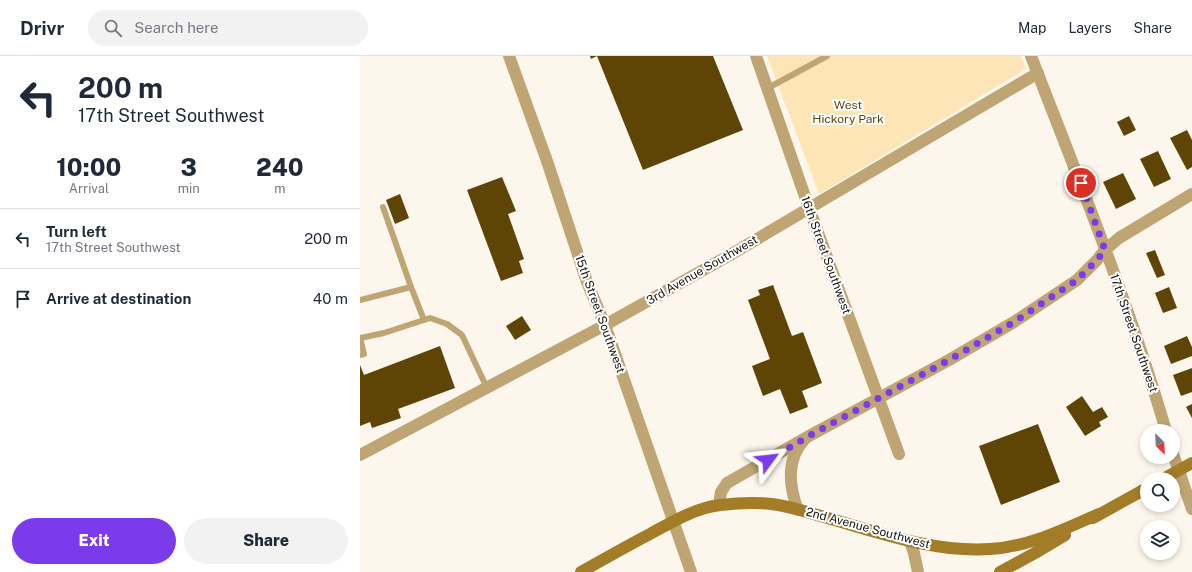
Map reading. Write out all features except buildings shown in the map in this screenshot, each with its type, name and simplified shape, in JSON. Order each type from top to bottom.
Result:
[{"type":"main road","points":[[1178,471],[1192,463]]},
{"type":"main road","points":[[1000,572],[1140,492]]},
{"type":"main road","name":"2nd Avenue Southwest","points":[[581,572],[673,521],[701,509],[719,505],[745,503],[772,504],[910,541],[939,547],[974,549],[991,549],[1013,546],[1042,538],[1099,514]]},
{"type":"street","name":"15th Street Southwest","points":[[509,56],[547,161],[587,282],[605,325],[691,572]]},
{"type":"street","name":"16th Street Southwest","points":[[756,56],[809,208],[899,454]]},
{"type":"street","name":"17th Street Southwest","points":[[1031,56],[1105,250],[1151,379],[1164,424]]},
{"type":"street","name":"3rd Avenue Southwest","points":[[360,455],[605,325],[730,255],[1038,73]]},
{"type":"street","name":"2nd Avenue Southwest","points":[[719,505],[721,492],[727,483],[809,436],[949,360],[1014,322],[1077,280],[1105,250],[1119,238],[1192,194]]},
{"type":"street","name":"2nd Avenue Southwest","points":[[798,510],[794,498],[791,479],[792,466],[796,450],[799,445],[809,436]]},
{"type":"street","points":[[1176,464],[1192,509]]},
{"type":"street","points":[[910,541],[918,572]]},
{"type":"lane","points":[[768,88],[827,56]]},
{"type":"lane","points":[[383,207],[424,320]]},
{"type":"lane","points":[[360,300],[411,287]]},
{"type":"lane","points":[[360,355],[364,354],[360,338],[384,333],[430,318],[447,324],[462,335],[488,388]]},
{"type":"green space","name":"West Hickory Park","points":[[767,56],[1021,56],[1026,69],[819,194]]},
{"type":"route","points":[[768,460],[949,360],[1014,322],[1077,280],[1105,250],[1081,183]]}]
